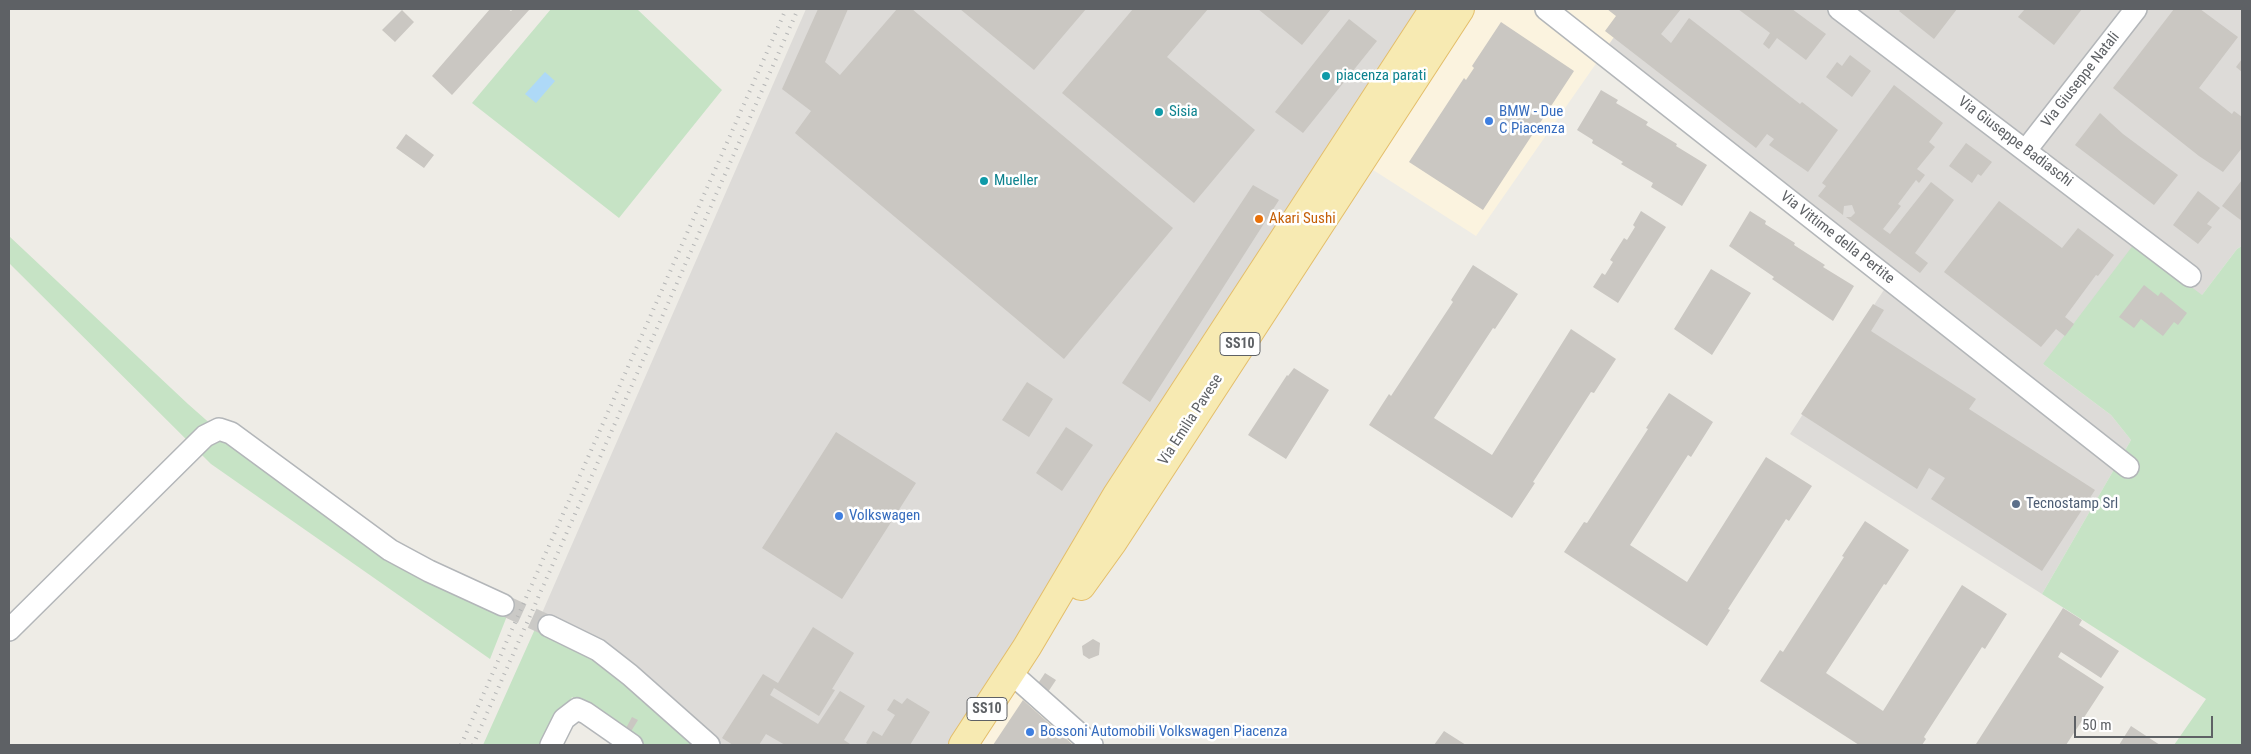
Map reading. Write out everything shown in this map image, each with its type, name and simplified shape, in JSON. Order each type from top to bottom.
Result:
[{"type":"main road","name":"Via Emilia Pavese","points":[[963,745],[1010,672],[1117,495],[1434,9]]},
{"type":"main road","name":"Via Emilia Pavese","points":[[1010,672],[1066,606],[1112,542],[1460,9]]},
{"type":"street","name":"Via Vittime della Pertite","points":[[1546,9],[2128,467]]},
{"type":"street","name":"Via Giuseppe Badiaschi","points":[[1840,9],[2190,276]]},
{"type":"street","name":"Via Giuseppe Natali","points":[[2026,150],[2136,9]]},
{"type":"street","points":[[9,630],[205,436],[219,429],[231,433],[390,550],[429,571],[503,605]]},
{"type":"street","points":[[549,626],[598,650],[630,675],[709,745]]},
{"type":"street","points":[[1010,672],[1092,745]]},
{"type":"street","points":[[551,745],[564,719],[577,709],[586,713],[632,745]]},
{"type":"shaded area","points":[[806,9],[1449,9],[967,745],[705,745],[597,662],[535,629]]},
{"type":"shaded area","points":[[1449,9],[1634,9],[1476,236],[1353,157]]},
{"type":"shaded area","points":[[1634,9],[2242,9],[2242,246],[2237,249],[2202,295],[2043,364],[2111,415],[2131,440],[2042,594],[1790,434],[1891,279],[1602,54]]},
{"type":"shaded area","points":[[1013,673],[1091,745],[967,745]]},
{"type":"green space","points":[[551,9],[637,9],[722,90],[619,218],[472,103]]},
{"type":"green space","points":[[9,236],[188,404],[239,449],[387,556],[507,616],[490,659],[211,464],[9,263]]},
{"type":"green space","points":[[2134,244],[2202,295],[2237,249],[2242,246],[2242,745],[2174,745],[2206,699],[2042,594],[2131,440],[2111,415],[2043,364]]},
{"type":"green space","points":[[535,629],[597,662],[705,745],[637,745],[572,697],[546,745],[483,745]]},
{"type":"water","points":[[545,72],[555,81],[536,103],[525,94]]},
{"type":"building","points":[[490,9],[508,9],[511,11],[513,9],[530,9],[452,95],[432,76]]},
{"type":"building","name":"Mueller","points":[[818,9],[848,9],[825,62],[840,75],[897,9],[912,9],[1173,228],[1064,359],[795,133],[811,111],[782,89]]},
{"type":"building","points":[[960,9],[1086,9],[1034,70]]},
{"type":"building","name":"Sisia","points":[[1133,9],[1208,9],[1167,57],[1255,130],[1194,203],[1062,93]]},
{"type":"building","points":[[1258,9],[1331,9],[1302,45]]},
{"type":"building","points":[[1607,9],[1681,9],[1661,34],[1671,43],[1689,18],[1800,104],[1802,102],[1838,130],[1808,172],[1769,145],[1774,139],[1767,134],[1756,148],[1605,31],[1616,16]]},
{"type":"building","points":[[1738,9],[1792,9],[1826,34],[1806,60],[1777,38],[1769,49],[1763,44],[1770,33]]},
{"type":"building","points":[[1901,9],[1957,9],[1934,39],[1899,11]]},
{"type":"building","points":[[2025,9],[2082,9],[2054,45],[2018,17]]},
{"type":"building","points":[[2174,9],[2200,9],[2238,37],[2199,88],[2232,114],[2234,111],[2242,117],[2242,148],[2223,172],[2199,156],[2113,88]]},
{"type":"building","points":[[402,10],[414,22],[395,42],[382,30]]},
{"type":"building","name":"piacenza parati","points":[[1349,19],[1377,41],[1303,133],[1275,112]]},
{"type":"building","name":"BMW - Due C Piacenza","points":[[1501,22],[1574,71],[1483,210],[1409,162],[1464,78],[1466,80],[1474,68],[1472,66]]},
{"type":"building","points":[[1850,55],[1871,71],[1852,97],[1826,77],[1837,62],[1842,66]]},
{"type":"building","points":[[2242,59],[2242,72],[2236,67]]},
{"type":"building","points":[[1894,85],[1943,123],[1929,142],[1935,147],[1917,169],[1925,175],[1919,183],[1916,180],[1898,204],[1901,206],[1883,229],[1890,234],[1931,182],[1954,200],[1915,253],[1928,263],[1920,273],[1846,217],[1851,217],[1855,213],[1852,205],[1844,206],[1843,215],[1818,196],[1826,186],[1822,183]]},
{"type":"building","points":[[1601,90],[1618,100],[1616,103],[1648,122],[1646,125],[1707,165],[1682,206],[1651,187],[1653,183],[1621,164],[1623,162],[1592,143],[1593,140],[1577,130]]},
{"type":"building","points":[[2100,113],[2123,134],[2178,175],[2154,205],[2075,145]]},
{"type":"building","points":[[406,134],[434,155],[424,168],[396,148]]},
{"type":"building","points":[[1966,143],[1992,162],[1981,176],[1978,174],[1972,183],[1949,166]]},
{"type":"building","points":[[2242,180],[2242,221],[2222,206]]},
{"type":"building","points":[[1253,185],[1279,200],[1150,402],[1122,383]]},
{"type":"building","points":[[2198,191],[2220,208],[2207,224],[2212,227],[2198,244],[2173,225]]},
{"type":"building","points":[[1999,201],[2062,248],[2078,228],[2114,255],[2098,276],[2096,275],[2065,317],[2074,324],[2065,336],[2056,329],[2041,347],[1944,272]]},
{"type":"building","points":[[1641,211],[1666,227],[1618,303],[1593,287],[1602,273],[1605,275],[1613,262],[1610,260],[1624,238],[1627,240],[1635,227],[1633,225]]},
{"type":"building","points":[[1750,211],[1766,221],[1765,224],[1795,243],[1794,245],[1825,265],[1823,267],[1854,286],[1833,321],[1772,279],[1774,277],[1729,246]]},
{"type":"building","points":[[1473,265],[1518,294],[1495,329],[1493,328],[1434,418],[1492,455],[1571,329],[1616,359],[1594,393],[1591,392],[1512,518],[1369,425],[1389,394],[1391,396],[1453,302],[1451,300]]},
{"type":"building","points":[[1711,269],[1751,293],[1712,355],[1674,329]]},
{"type":"building","points":[[2144,285],[2158,296],[2161,292],[2187,313],[2178,325],[2174,322],[2163,336],[2141,319],[2134,328],[2119,317]]},
{"type":"building","points":[[1873,304],[1884,310],[1871,331],[1976,399],[1969,409],[2095,490],[2042,571],[1931,499],[1945,478],[1929,468],[1917,489],[1801,414]]},
{"type":"building","points":[[1294,368],[1329,390],[1286,459],[1248,435],[1287,375]]},
{"type":"building","points":[[1027,382],[1053,399],[1029,437],[1002,420]]},
{"type":"building","points":[[1669,393],[1713,422],[1691,457],[1688,455],[1630,545],[1687,582],[1766,457],[1812,486],[1789,521],[1786,519],[1728,609],[1730,610],[1707,646],[1564,552],[1584,522],[1587,523]]},
{"type":"building","points":[[1066,427],[1093,445],[1062,491],[1036,473]]},
{"type":"building","name":"Volkswagen","points":[[836,432],[916,483],[842,599],[762,548]]},
{"type":"building","points":[[1865,521],[1909,550],[1886,585],[1884,584],[1826,673],[1883,711],[1962,585],[2007,614],[1985,649],[1982,647],[1924,737],[1926,739],[1922,745],[1859,745],[1760,681],[1780,650],[1783,652]]},
{"type":"building","points":[[2063,608],[2082,620],[2079,625],[2119,651],[2101,678],[2061,652],[2058,657],[2104,687],[2066,745],[1976,744]]},
{"type":"building","points":[[813,627],[854,653],[832,689],[835,690],[819,716],[774,688],[770,695],[818,724],[840,691],[865,706],[844,740],[850,744],[785,745],[766,734],[759,745],[733,745],[722,738],[763,674],[778,683]]},
{"type":"building","points":[[1093,639],[1100,643],[1099,655],[1089,659],[1083,655],[1082,646]]},
{"type":"building","points":[[1045,673],[1056,680],[1048,692],[1037,685]]},
{"type":"building","points":[[907,698],[930,712],[910,745],[869,745],[866,743],[873,731],[882,736],[895,715],[887,710],[894,699],[902,704]]},
{"type":"building","name":"Bossoni Automobili Volkswagen Piacenza","points":[[1023,700],[1072,744],[993,745]]},
{"type":"building","points":[[632,717],[638,720],[630,733],[625,730]]},
{"type":"building","points":[[2131,726],[2160,745],[2119,745]]},
{"type":"building","points":[[1444,731],[1466,745],[1434,745]]},
{"type":"tunnel","points":[[503,605],[549,626]]},
{"type":"railway","points":[[461,745],[786,9]]},
{"type":"railway","points":[[473,745],[798,9]]},
{"type":"place","name":"piacenza parati","points":[[1326,76]]},
{"type":"place","name":"Sisia","points":[[1159,112]]},
{"type":"place","name":"BMW - Due C Piacenza","points":[[1489,121]]},
{"type":"place","name":"Mueller","points":[[984,181]]},
{"type":"place","name":"Akari Sushi","points":[[1259,219]]},
{"type":"place","name":"Tecnostamp Srl","points":[[2016,504]]},
{"type":"place","name":"Volkswagen","points":[[839,516]]},
{"type":"place","name":"Bossoni Automobili Volkswagen Piacenza","points":[[1030,732]]}]
